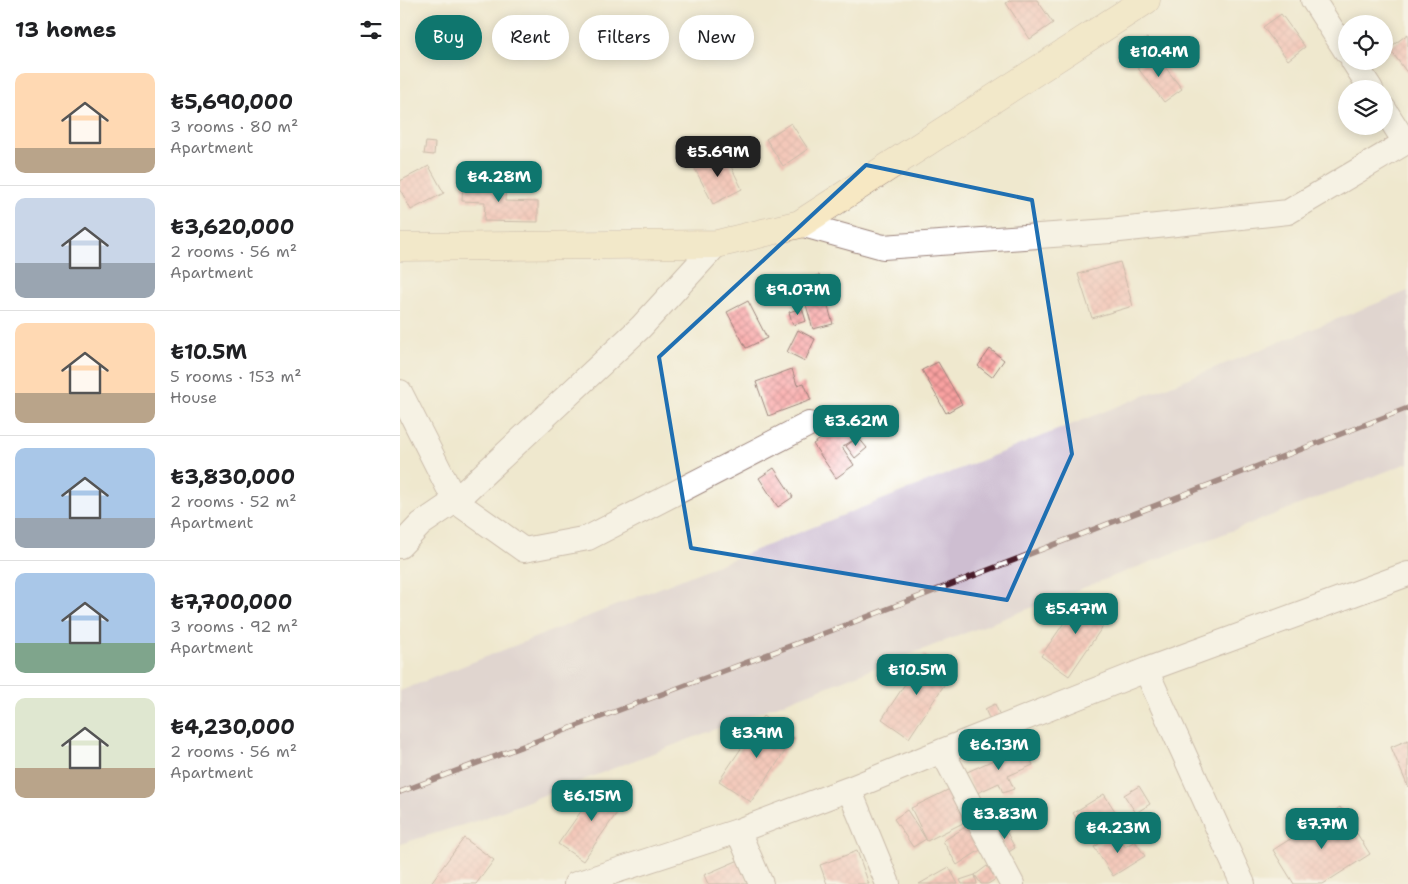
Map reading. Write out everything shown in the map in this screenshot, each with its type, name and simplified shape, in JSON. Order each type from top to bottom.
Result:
[{"type":"street","points":[[400,247],[717,244],[800,224],[1146,0]]},
{"type":"street","points":[[1313,0],[1338,39]]},
{"type":"street","points":[[800,224],[883,247],[1110,231],[1288,212],[1407,142],[1393,122]]},
{"type":"street","points":[[400,546],[422,524],[455,501],[641,327],[717,244]]},
{"type":"street","points":[[400,392],[455,501],[524,550],[588,538],[809,424]]},
{"type":"street","points":[[576,884],[738,831],[849,789],[942,750],[1146,670],[1408,574]]},
{"type":"street","points":[[1146,670],[1243,884]]},
{"type":"street","points":[[942,750],[1012,884]]},
{"type":"street","points":[[849,789],[888,884]]},
{"type":"street","points":[[738,831],[761,884]]},
{"type":"highlighted area","points":[[866,165],[1032,200],[1072,454],[1007,600],[691,548],[659,357]]},
{"type":"shaded area","points":[[1408,291],[1408,463],[479,820],[400,844],[400,691]]},
{"type":"building","points":[[1011,0],[1037,0],[1053,23],[1030,39],[1006,3]]},
{"type":"building","points":[[1281,14],[1305,47],[1288,60],[1263,27]]},
{"type":"building","points":[[1408,34],[1408,74],[1393,53],[1393,45]]},
{"type":"building","points":[[1147,38],[1155,49],[1135,62],[1127,51]]},
{"type":"building","points":[[1155,54],[1182,89],[1164,102],[1137,67]]},
{"type":"building","points":[[791,123],[808,149],[783,166],[766,139]]},
{"type":"building","points":[[426,142],[435,143],[434,155],[424,154]]},
{"type":"building","points":[[724,152],[742,189],[713,204],[694,167]]},
{"type":"building","points":[[429,166],[444,193],[411,210],[400,189],[400,181]]},
{"type":"building","points":[[463,181],[506,182],[505,201],[538,202],[538,222],[484,221],[485,202],[462,201]]},
{"type":"building","points":[[1120,262],[1133,306],[1092,318],[1078,274]]},
{"type":"building","points":[[819,275],[833,324],[813,329],[799,281]]},
{"type":"building","points":[[748,301],[767,338],[746,348],[727,312]]},
{"type":"building","points":[[802,308],[806,321],[793,325],[789,312]]},
{"type":"building","points":[[798,330],[815,339],[805,361],[787,352]]},
{"type":"building","points":[[990,349],[1004,360],[992,377],[978,366]]},
{"type":"building","points":[[938,362],[962,404],[946,413],[922,370]]},
{"type":"building","points":[[792,369],[797,385],[804,383],[811,400],[768,416],[756,382]]},
{"type":"building","points":[[845,423],[855,439],[842,447],[854,465],[836,478],[813,444]]},
{"type":"building","points":[[858,437],[867,448],[855,458],[846,446]]},
{"type":"building","points":[[774,468],[793,497],[778,507],[759,478]]},
{"type":"building","points":[[1084,594],[1112,613],[1069,676],[1041,656]]},
{"type":"building","points":[[924,655],[952,673],[909,738],[882,719]]},
{"type":"building","points":[[995,704],[1002,721],[992,725],[985,709]]},
{"type":"building","points":[[763,716],[794,738],[751,802],[719,781]]},
{"type":"building","points":[[1408,740],[1408,787],[1391,747]]},
{"type":"building","points":[[1024,746],[1033,765],[1008,776],[1014,789],[1003,793],[999,783],[975,794],[965,773]]},
{"type":"building","points":[[601,783],[626,800],[583,861],[558,844]]},
{"type":"building","points":[[1139,786],[1150,804],[1136,813],[1124,795]]},
{"type":"building","points":[[954,787],[971,819],[927,841],[911,808]]},
{"type":"building","points":[[1104,794],[1124,825],[1093,844],[1073,813]]},
{"type":"building","points":[[1340,807],[1370,854],[1323,884],[1294,884],[1273,850]]},
{"type":"building","points":[[907,810],[926,839],[913,847],[894,819]]},
{"type":"building","points":[[967,826],[982,849],[957,865],[943,841]]},
{"type":"building","points":[[1004,827],[1015,848],[1007,853],[996,832]]},
{"type":"building","points":[[1116,833],[1125,847],[1135,841],[1145,856],[1113,876],[1094,847]]},
{"type":"building","points":[[464,838],[494,860],[476,884],[430,884]]},
{"type":"building","points":[[857,851],[869,884],[827,884],[820,865]]},
{"type":"building","points":[[739,860],[749,884],[708,884],[704,875]]},
{"type":"building","points":[[987,866],[996,879],[988,884],[981,884],[975,875]]},
{"type":"building","points":[[949,867],[958,884],[919,884]]},
{"type":"building","points":[[975,875],[977,884],[962,884],[960,880]]},
{"type":"railway","points":[[400,792],[833,630],[1408,408]]}]
